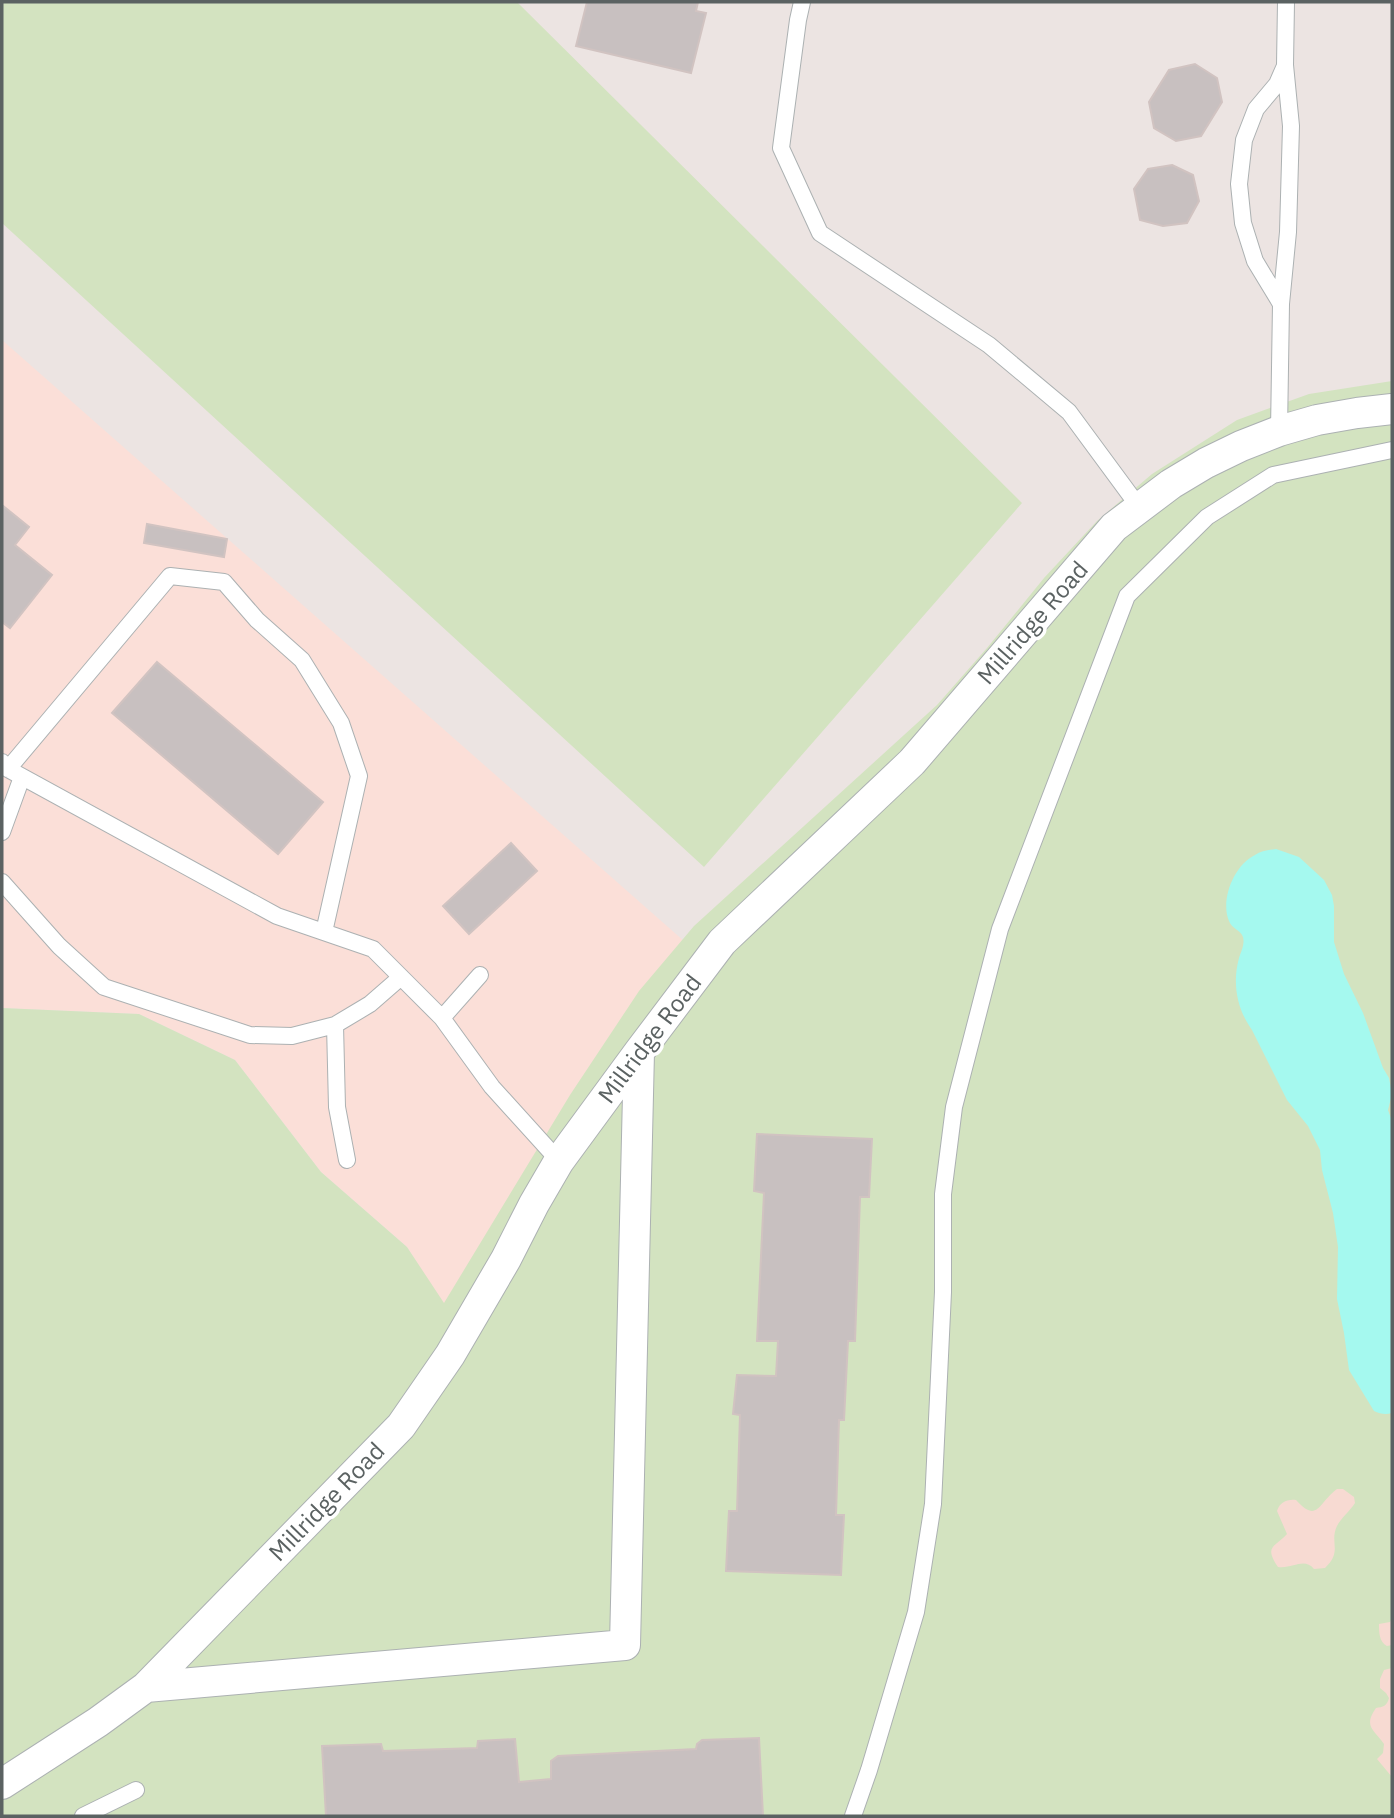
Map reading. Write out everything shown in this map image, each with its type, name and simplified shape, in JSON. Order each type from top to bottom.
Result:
[{"type":"street","name":"Millridge Road","points":[[2,1784],[98,1722],[146,1687],[401,1426],[450,1355],[559,1161],[722,942],[912,762],[1114,527],[1171,484],[1241,446],[1318,420],[1357,412],[1392,409]]},
{"type":"street","points":[[146,1687],[625,1645],[639,1052]]},
{"type":"lane","points":[[802,2],[781,148],[820,233],[989,345],[1069,412],[1139,507]]},
{"type":"lane","points":[[1279,431],[1281,304],[1289,232],[1291,126],[1285,65],[1286,2]]},
{"type":"lane","points":[[1281,304],[1255,261],[1243,223],[1239,184],[1244,140],[1256,109],[1277,84],[1285,65]]},
{"type":"lane","points":[[853,1816],[916,1612],[933,1504],[943,1292],[943,1194],[954,1107],[1000,929],[1127,596],[1207,517],[1273,475],[1392,450]]},
{"type":"lane","points":[[2,832],[11,769],[170,576],[224,582],[257,620],[302,660],[341,723],[359,776],[324,932]]},
{"type":"lane","points":[[11,769],[276,916],[373,949],[442,1018],[492,1087],[559,1161]]},
{"type":"lane","points":[[2,882],[60,946],[103,987],[250,1035],[292,1036],[335,1025],[370,1004],[401,977]]},
{"type":"lane","points":[[442,1018],[480,975]]},
{"type":"lane","points":[[335,1025],[337,1107],[347,1160]]},
{"type":"lane","points":[[83,1816],[136,1790]]},
{"type":"shaded area","points":[[2,340],[710,964],[455,1322],[407,1247],[321,1172],[235,1060],[139,1014],[2,1008]]},
{"type":"green space","points":[[2,2],[517,2],[1022,503],[704,867],[2,223]]},
{"type":"green space","points":[[1392,381],[1392,1816],[2,1816],[2,1008],[139,1014],[235,1060],[321,1172],[407,1247],[444,1303],[570,1095],[639,991],[694,926],[937,705],[1044,578],[1097,521],[1152,474],[1237,420],[1309,394]]},
{"type":"sand","points":[[1337,1489],[1343,1489],[1354,1497],[1355,1503],[1337,1526],[1334,1537],[1335,1552],[1330,1562],[1325,1568],[1314,1569],[1306,1564],[1278,1567],[1271,1551],[1287,1534],[1277,1511],[1280,1505],[1296,1500],[1303,1507],[1314,1511]]},
{"type":"sand","points":[[1392,1618],[1392,1645],[1387,1646],[1381,1639],[1379,1624],[1390,1622]]},
{"type":"sand","points":[[1392,1668],[1392,1777],[1377,1759],[1383,1753],[1384,1744],[1371,1728],[1370,1720],[1376,1708],[1384,1706],[1388,1701],[1386,1693],[1380,1688],[1380,1679],[1384,1670]]},
{"type":"water","points":[[1276,849],[1299,857],[1324,880],[1332,895],[1334,942],[1344,974],[1389,1078],[1392,1094],[1388,1110],[1392,1121],[1390,1414],[1374,1411],[1349,1370],[1337,1299],[1338,1247],[1320,1150],[1308,1126],[1287,1100],[1243,1014],[1237,996],[1236,977],[1243,940],[1242,935],[1229,921],[1226,903],[1228,894],[1235,875],[1247,860],[1267,850]]},
{"type":"building","points":[[587,2],[698,2],[696,11],[706,13],[691,73],[576,46]]},
{"type":"building","points":[[1195,64],[1217,78],[1222,102],[1201,136],[1176,141],[1154,128],[1149,102],[1169,70]]},
{"type":"building","points":[[1172,165],[1193,175],[1199,201],[1187,223],[1163,226],[1140,220],[1134,189],[1148,169]]},
{"type":"building","points":[[2,505],[29,527],[15,545],[52,575],[10,628],[2,622]]},
{"type":"building","points":[[147,524],[227,539],[224,557],[144,543]]},
{"type":"building","points":[[157,662],[323,802],[278,854],[112,713]]},
{"type":"building","points":[[511,843],[537,871],[469,934],[443,906]]},
{"type":"building","points":[[757,1134],[872,1139],[869,1197],[860,1197],[855,1341],[848,1341],[844,1420],[839,1420],[836,1515],[844,1515],[841,1575],[726,1571],[729,1511],[737,1511],[740,1415],[733,1414],[737,1375],[776,1376],[778,1341],[757,1341],[764,1193],[754,1191]]},
{"type":"building","points":[[759,1738],[763,1816],[326,1816],[322,1746],[381,1744],[383,1751],[477,1748],[478,1741],[515,1739],[519,1782],[551,1779],[551,1761],[558,1756],[696,1749],[702,1740]]}]
